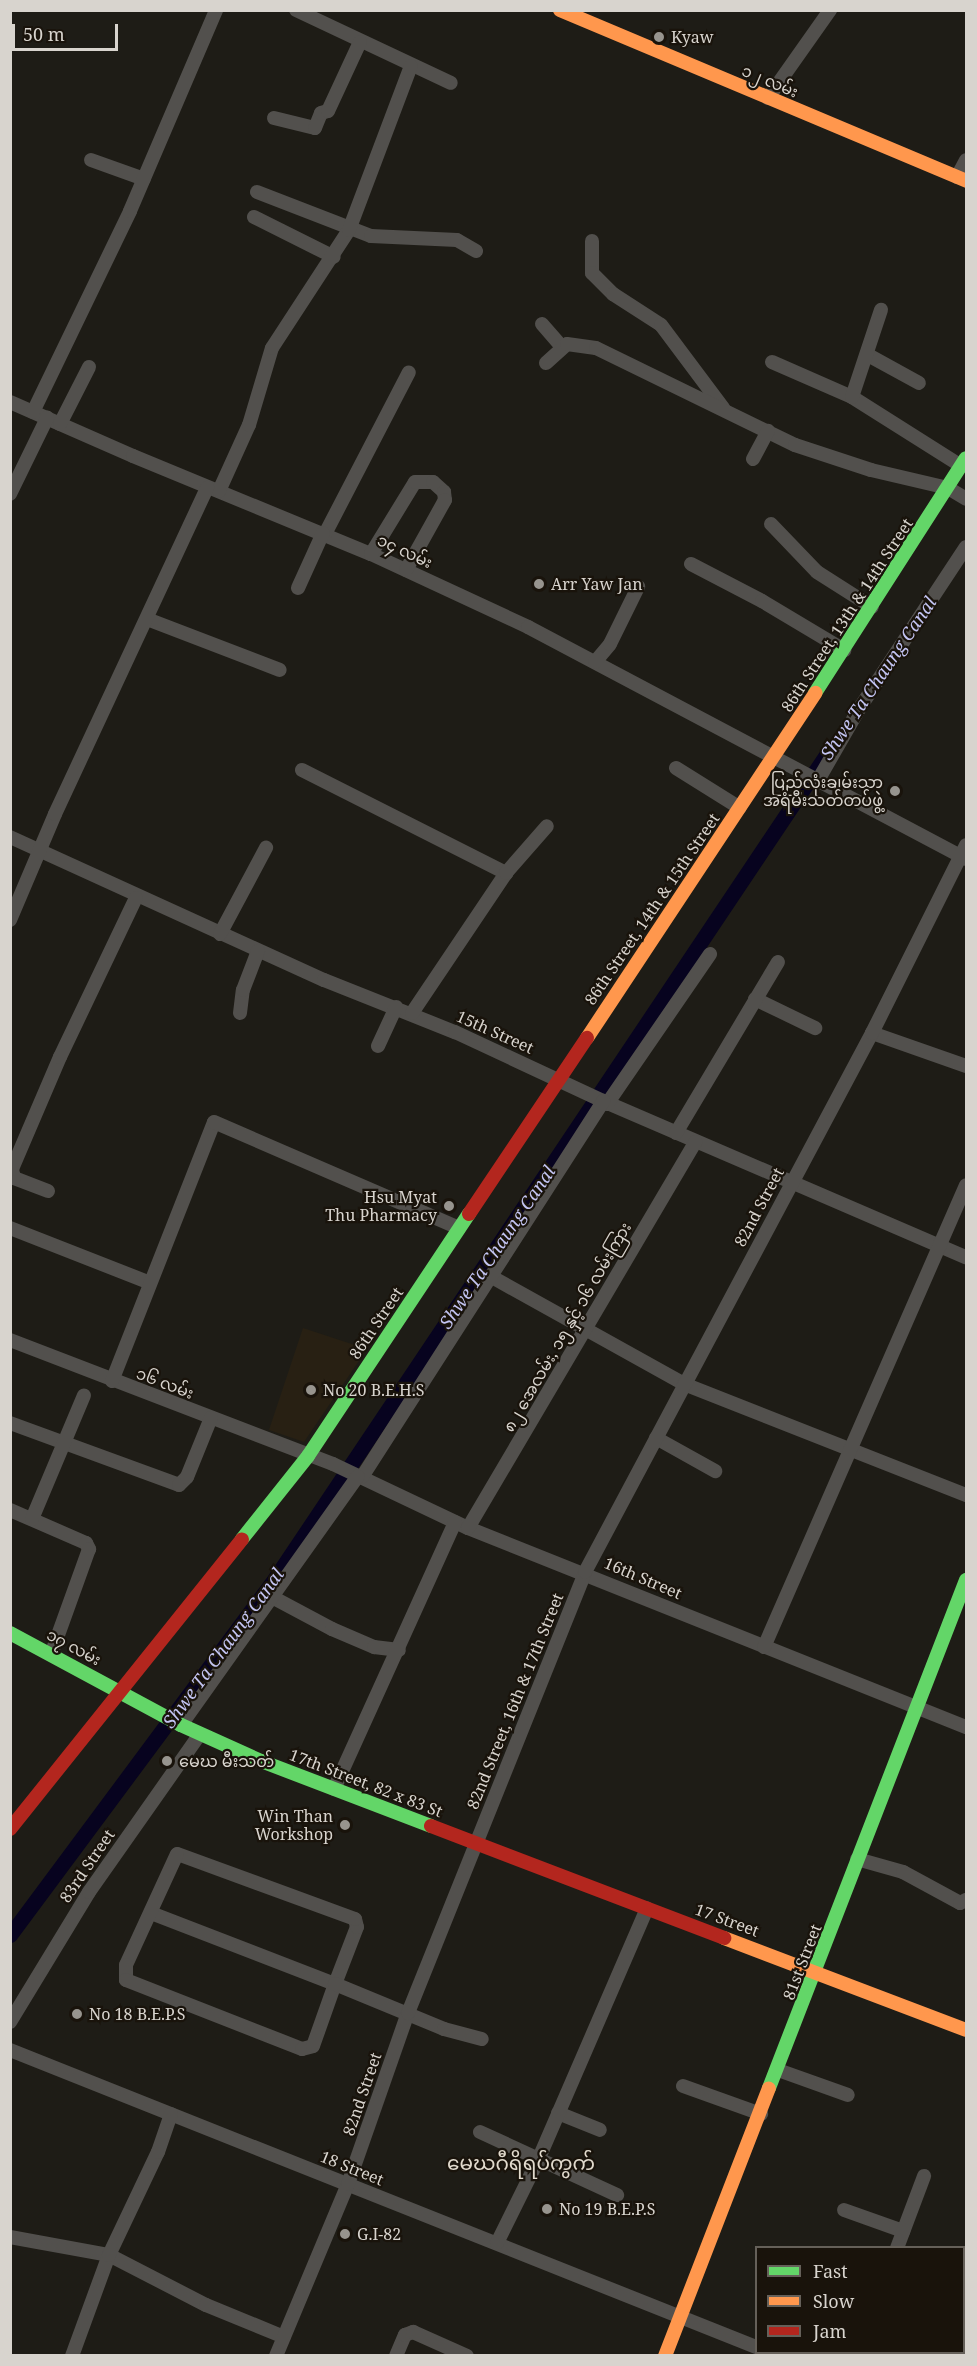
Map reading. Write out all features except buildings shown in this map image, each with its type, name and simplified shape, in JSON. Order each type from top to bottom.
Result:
[{"type":"street","points":[[33,412],[144,179],[216,10]]},
{"type":"street","points":[[296,10],[451,83]]},
{"type":"street","name":"၁၂ လမ်း","points":[[560,10],[962,179]]},
{"type":"street","points":[[768,98],[830,10]]},
{"type":"street","points":[[274,118],[315,128],[321,113],[328,111],[360,42]]},
{"type":"street","points":[[10,920],[39,851],[147,619],[249,425],[272,348],[334,257],[349,230],[411,66]]},
{"type":"street","points":[[91,160],[144,179]]},
{"type":"street","points":[[962,179],[966,160]]},
{"type":"street","points":[[257,192],[349,230],[391,239],[457,240],[476,251]]},
{"type":"street","points":[[254,217],[334,257]]},
{"type":"street","points":[[592,240],[592,273],[613,294],[661,325],[723,408]]},
{"type":"street","points":[[852,397],[868,355],[881,310]]},
{"type":"street","points":[[542,324],[562,347]]},
{"type":"street","points":[[546,363],[562,347],[580,344],[596,348],[687,396],[723,408],[820,454],[948,488],[966,499]]},
{"type":"street","points":[[868,355],[919,383]]},
{"type":"street","points":[[772,363],[852,397],[964,462]]},
{"type":"street","points":[[10,494],[53,421],[89,367]]},
{"type":"street","points":[[298,588],[324,533],[409,372]]},
{"type":"street","name":"၁၄ လမ်း","points":[[10,402],[213,490],[324,533],[406,570],[594,662],[817,782],[965,853]]},
{"type":"street","points":[[753,459],[768,431]]},
{"type":"street","name":"86th Street, 13th & 14th Street","points":[[773,759],[964,462]]},
{"type":"street","points":[[371,554],[415,482],[433,482],[444,492],[445,500],[406,570]]},
{"type":"street","points":[[771,524],[817,572],[872,607]]},
{"type":"street","points":[[817,782],[859,709],[966,547]]},
{"type":"street","points":[[691,564],[762,600],[844,650]]},
{"type":"street","points":[[594,662],[610,644],[638,587]]},
{"type":"street","points":[[147,619],[280,670]]},
{"type":"street","name":"86th Street, 14th & 15th Street","points":[[557,1078],[773,759]]},
{"type":"street","points":[[676,768],[740,808]]},
{"type":"street","points":[[302,770],[506,873]]},
{"type":"street","points":[[412,1013],[506,873],[547,826]]},
{"type":"street","name":"15th Street","points":[[10,837],[136,898],[258,951],[412,1013],[789,1184],[966,1257]]},
{"type":"street","points":[[220,934],[266,848]]},
{"type":"street","name":"82nd Street","points":[[585,1572],[789,1184],[872,1033],[965,853]]},
{"type":"street","points":[[48,1191],[14,1178],[12,1169],[60,1057],[136,898]]},
{"type":"street","points":[[240,1013],[243,990],[258,951]]},
{"type":"street","points":[[181,1724],[358,1475],[490,1276],[602,1101],[710,954]]},
{"type":"street","points":[[676,1133],[778,963]]},
{"type":"street","points":[[755,999],[815,1028]]},
{"type":"street","points":[[378,1046],[396,1007]]},
{"type":"street","points":[[872,1033],[966,1066]]},
{"type":"street","name":"86th Street","points":[[10,1829],[308,1456],[557,1078]]},
{"type":"street","points":[[112,1381],[214,1122],[459,1228]]},
{"type":"street","name":"၈၂ အေလမ်း, ၁၅ နှင့် ၁၆ လမ်းကြား","points":[[334,1789],[399,1650],[462,1525],[584,1330],[695,1142]]},
{"type":"street","points":[[764,1647],[966,1185]]},
{"type":"street","points":[[10,1228],[150,1283]]},
{"type":"street","points":[[490,1276],[684,1384],[849,1452],[966,1495]]},
{"type":"street","name":"၁၆ လမ်း","points":[[10,1340],[308,1456]]},
{"type":"street","points":[[32,1520],[84,1395]]},
{"type":"street","points":[[10,1423],[179,1485],[188,1477],[211,1418]]},
{"type":"street","points":[[656,1438],[715,1472]]},
{"type":"street","name":"16th Street","points":[[308,1456],[358,1475],[462,1525],[585,1572],[764,1647],[966,1727]]},
{"type":"street","points":[[10,1510],[86,1543],[89,1549],[52,1652]]},
{"type":"street","name":"82nd Street, 16th & 17th Street","points":[[476,1842],[585,1572]]},
{"type":"street","name":"81st Street","points":[[665,2355],[817,1970],[857,1859],[966,1580]]},
{"type":"street","points":[[272,1597],[332,1629],[374,1647],[399,1650]]},
{"type":"street","name":"၁၇ လမ်း","points":[[10,1633],[52,1652],[144,1704]]},
{"type":"street","name":"17th Street, 82 x 83 St","points":[[144,1704],[200,1734],[334,1789],[476,1842]]},
{"type":"street","name":"83rd Street","points":[[10,2022],[89,1892],[200,1734]]},
{"type":"street","name":"82nd Street","points":[[276,2355],[348,2184],[408,2013],[476,1842]]},
{"type":"street","name":"17 Street","points":[[476,1842],[817,1970],[966,2030]]},
{"type":"street","points":[[177,1854],[355,1919],[357,1927],[334,1984],[313,2046],[302,2049],[126,1980],[126,1965],[177,1854]]},
{"type":"street","points":[[857,1859],[903,1872],[960,1903],[966,1900]]},
{"type":"street","points":[[497,2243],[539,2158],[647,1908]]},
{"type":"street","points":[[151,1913],[473,2039],[482,2039]]},
{"type":"street","name":"18 Street","points":[[10,2050],[755,2347]]},
{"type":"street","points":[[778,2070],[848,2095]]},
{"type":"street","points":[[683,2086],[761,2114]]},
{"type":"street","points":[[558,2113],[600,2130]]},
{"type":"street","points":[[72,2355],[109,2255],[158,2152],[171,2114]]},
{"type":"street","points":[[480,2132],[617,2195]]},
{"type":"street","points":[[897,2246],[924,2176]]},
{"type":"street","points":[[844,2211],[903,2231]]},
{"type":"street","points":[[10,2237],[109,2255],[206,2305],[284,2337]]},
{"type":"street","points":[[396,2355],[405,2335],[413,2332],[467,2355]]},
{"type":"shaded area","name":"No 20 B.E.H.S","points":[[303,1328],[367,1349],[304,1442],[269,1430]]},
{"type":"waterway","name":"Shwe Ta Chaung Canal","points":[[10,1935],[271,1584],[828,752]]},
{"type":"traffic: fast","points":[[815,693],[966,458]]},
{"type":"traffic: fast","points":[[242,1539],[308,1456],[469,1214]]},
{"type":"traffic: fast","points":[[769,2088],[966,1580]]},
{"type":"traffic: fast","points":[[10,1633],[181,1725],[261,1761],[431,1826]]},
{"type":"traffic: slow","points":[[560,10],[966,181]]},
{"type":"traffic: slow","points":[[587,1038],[815,693]]},
{"type":"traffic: slow","points":[[724,1938],[966,2030]]},
{"type":"traffic: slow","points":[[665,2356],[769,2088]]},
{"type":"traffic: jam","points":[[469,1214],[587,1038]]},
{"type":"traffic: jam","points":[[10,1829],[242,1539]]},
{"type":"traffic: jam","points":[[431,1826],[724,1938]]},
{"type":"place","name":"Kyaw","points":[[659,37]]},
{"type":"place","name":"Arr Yaw Jan","points":[[539,584]]},
{"type":"place","name":"ပြည်လုံးချမ်းသာ အရံမီးသတ်တပ်ဖွဲ့","points":[[895,791]]},
{"type":"place","name":"Hsu Myat Thu Pharmacy","points":[[449,1206]]},
{"type":"place","name":"No 20 B.E.H.S","points":[[311,1390]]},
{"type":"place","name":"မေဃ မီးသတ်","points":[[167,1761]]},
{"type":"place","name":"Win Than Workshop","points":[[345,1825]]},
{"type":"place","name":"No 18 B.E.P.S","points":[[77,2014]]},
{"type":"place","name":"No 19 B.E.P.S","points":[[547,2209]]},
{"type":"place","name":"G.I-82","points":[[345,2234]]},
{"type":"district","name":"မေဃဂီရိရပ်ကွက်","points":[[521,2162]]}]
